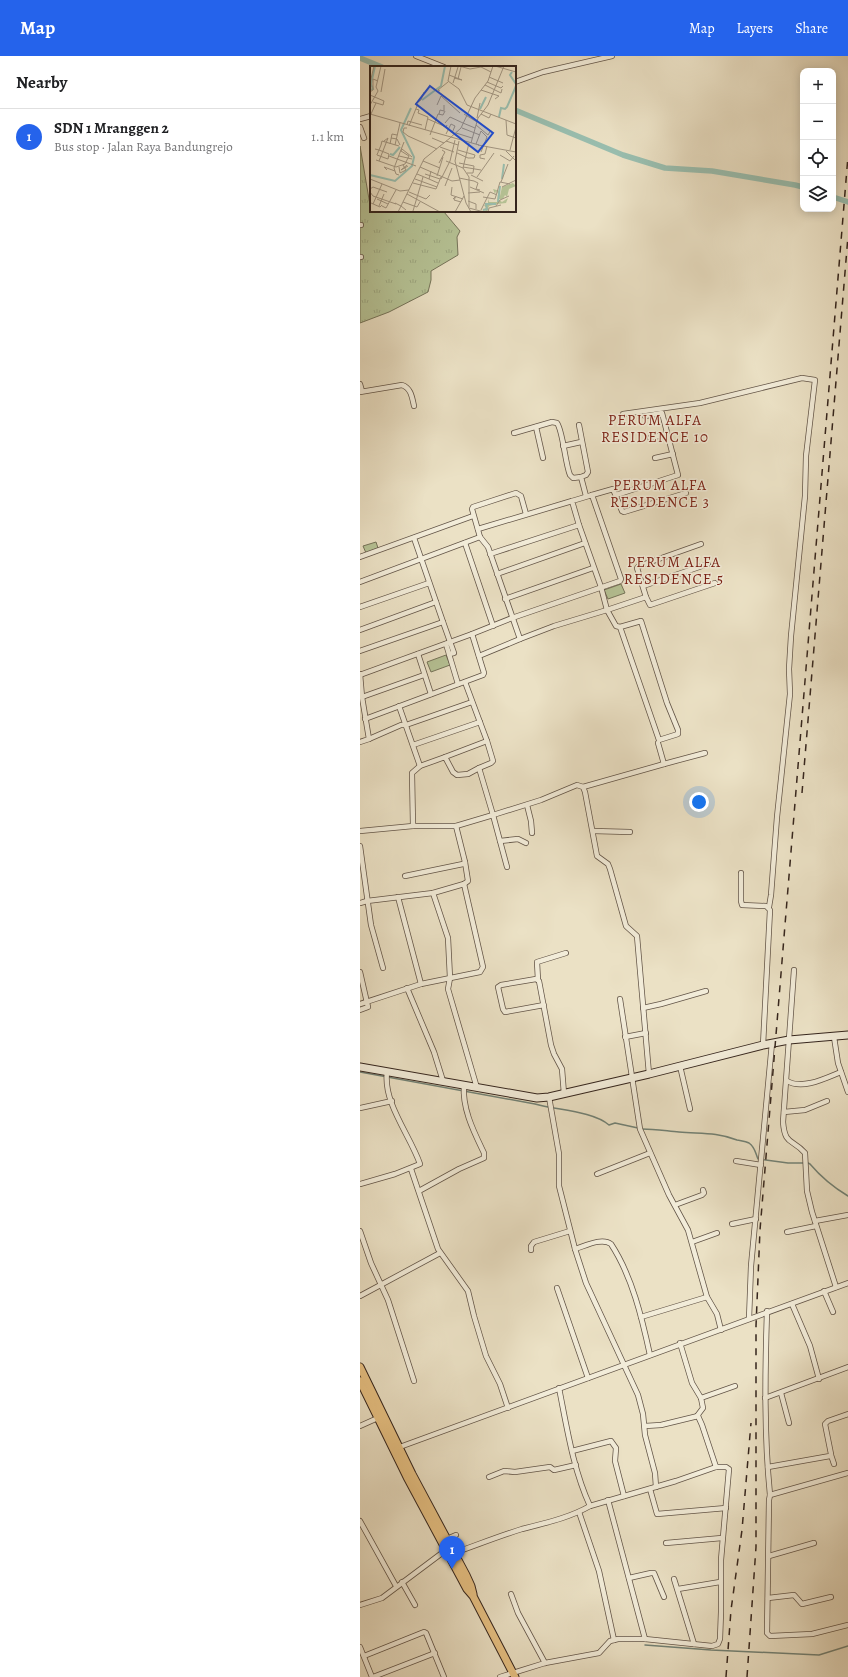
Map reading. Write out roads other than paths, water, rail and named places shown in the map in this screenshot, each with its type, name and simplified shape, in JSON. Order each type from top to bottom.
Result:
[{"type":"main road","points":[[360,1367],[380,1417]]},
{"type":"main road","points":[[360,1380],[443,1538],[454,1553],[471,1586],[473,1596]]},
{"type":"main road","points":[[443,1538],[446,1550],[467,1589],[473,1596],[514,1674]]},
{"type":"street","points":[[416,56],[441,66]]},
{"type":"street","points":[[516,82],[543,72],[612,56]]},
{"type":"street","points":[[360,119],[370,116]]},
{"type":"street","points":[[360,127],[364,138]]},
{"type":"street","points":[[623,414],[700,403],[802,378],[812,378],[815,380],[806,456],[805,496],[791,636],[789,669],[790,694],[777,817],[772,895],[769,907],[762,1045]]},
{"type":"street","points":[[360,384],[361,391],[402,385],[408,389],[412,396],[414,406]]},
{"type":"street","points":[[616,495],[678,475],[662,413],[645,416]]},
{"type":"street","points":[[514,433],[552,422],[557,423],[560,427],[570,475],[573,478],[586,475],[588,472],[581,442],[579,425]]},
{"type":"street","points":[[536,427],[543,458]]},
{"type":"street","points":[[650,438],[667,434]]},
{"type":"street","points":[[563,446],[581,442]]},
{"type":"street","points":[[655,458],[672,454]]},
{"type":"street","points":[[581,477],[586,496]]},
{"type":"street","points":[[478,529],[612,488],[622,511],[624,512],[686,492]]},
{"type":"street","points":[[520,639],[488,547],[480,537],[473,516],[473,507],[514,492],[521,496],[526,514]]},
{"type":"street","points":[[369,739],[360,676],[512,618],[620,581],[621,579],[592,495]]},
{"type":"street","points":[[572,500],[593,568],[614,626],[620,627],[640,620],[642,622],[667,703],[678,730],[678,734],[659,740],[620,627]]},
{"type":"street","points":[[360,557],[473,516]]},
{"type":"street","points":[[490,554],[579,525]]},
{"type":"street","points":[[360,582],[480,537]]},
{"type":"street","points":[[414,538],[443,622],[448,643],[454,653],[449,654],[458,684]]},
{"type":"street","points":[[465,543],[493,626]]},
{"type":"street","points":[[497,574],[585,543]]},
{"type":"street","points":[[701,544],[639,566],[637,568],[646,597],[650,605],[715,583]]},
{"type":"street","points":[[643,586],[708,564]]},
{"type":"street","points":[[505,599],[593,568]]},
{"type":"street","points":[[360,607],[429,582]]},
{"type":"street","points":[[479,656],[554,626],[646,597]]},
{"type":"street","points":[[360,630],[436,602]]},
{"type":"street","points":[[360,651],[443,622]]},
{"type":"street","points":[[365,719],[483,675],[472,634]]},
{"type":"street","points":[[418,654],[431,694]]},
{"type":"street","points":[[362,697],[424,675]]},
{"type":"street","points":[[445,757],[453,772],[457,775],[468,774],[478,768],[491,764],[493,761],[480,722],[464,682]]},
{"type":"street","points":[[360,742],[400,725],[406,725],[472,702]]},
{"type":"street","points":[[399,706],[420,766]]},
{"type":"street","points":[[413,745],[480,722]]},
{"type":"street","points":[[413,826],[413,771],[420,766],[487,742]]},
{"type":"street","points":[[658,743],[664,764]]},
{"type":"street","points":[[360,831],[413,826],[456,826],[527,805],[576,785],[583,786],[705,753]]},
{"type":"street","points":[[478,768],[507,867]]},
{"type":"street","points":[[583,786],[597,856],[608,864],[625,923],[637,936],[649,1074]]},
{"type":"street","points":[[527,805],[532,832]]},
{"type":"street","points":[[360,903],[433,893],[464,884],[468,881],[456,826]]},
{"type":"street","points":[[593,831],[630,832]]},
{"type":"street","points":[[500,841],[518,839],[526,843]]},
{"type":"street","points":[[360,846],[370,925],[383,968]]},
{"type":"street","points":[[405,876],[462,864],[465,862]]},
{"type":"street","points":[[741,873],[742,905],[769,907]]},
{"type":"street","points":[[360,1004],[421,984],[480,972],[483,967],[464,884]]},
{"type":"street","points":[[433,893],[448,938],[450,978],[448,989],[477,1088]]},
{"type":"street","points":[[398,897],[421,984]]},
{"type":"street","points":[[564,1094],[562,1069],[551,1045],[538,980],[537,962],[566,953]]},
{"type":"street","points":[[794,970],[784,1112],[785,1136],[804,1151],[806,1156],[807,1191],[815,1224],[836,1287]]},
{"type":"street","points":[[360,972],[368,1007],[360,1010]]},
{"type":"street","points":[[538,980],[499,986],[503,1009],[505,1012],[544,1005]]},
{"type":"street","points":[[407,988],[409,997],[434,1052],[443,1081]]},
{"type":"street","points":[[643,1008],[706,991]]},
{"type":"street","points":[[620,999],[640,1128],[650,1153],[686,1225],[708,1297],[717,1314],[722,1330]]},
{"type":"street","points":[[625,1037],[646,1033]]},
{"type":"street","points":[[360,1067],[443,1081],[464,1087],[549,1101],[564,1094],[762,1045],[789,1040],[848,1035]]},
{"type":"street","points":[[834,1037],[841,1072],[848,1092]]},
{"type":"street","points":[[749,1319],[750,1277],[772,1043]]},
{"type":"street","points":[[680,1066],[690,1109]]},
{"type":"street","points":[[360,1184],[411,1169],[420,1164],[399,1121],[387,1087],[387,1072]]},
{"type":"street","points":[[787,1081],[792,1084],[811,1082],[841,1072]]},
{"type":"street","points":[[419,1191],[459,1169],[484,1158],[484,1154],[468,1117],[463,1094],[464,1087]]},
{"type":"street","points":[[360,1108],[392,1101]]},
{"type":"street","points":[[549,1101],[559,1154],[559,1186],[570,1231],[586,1283],[623,1366],[630,1376],[638,1395],[645,1426],[645,1435],[655,1473],[656,1487]]},
{"type":"street","points":[[784,1112],[805,1110],[827,1101]]},
{"type":"street","points":[[596,1174],[650,1153]]},
{"type":"street","points":[[736,1161],[761,1164]]},
{"type":"street","points":[[411,1169],[440,1253],[468,1291],[486,1356],[500,1384],[508,1408]]},
{"type":"street","points":[[675,1205],[702,1195],[704,1193],[703,1190]]},
{"type":"street","points":[[786,1232],[848,1215]]},
{"type":"street","points":[[732,1224],[756,1219]]},
{"type":"street","points":[[531,1250],[531,1246],[534,1242],[570,1231]]},
{"type":"street","points":[[360,1232],[370,1263],[388,1300],[414,1381]]},
{"type":"street","points":[[692,1242],[717,1233]]},
{"type":"street","points":[[575,1249],[601,1241],[608,1241],[611,1244],[628,1276],[641,1318],[650,1355]]},
{"type":"street","points":[[360,1296],[440,1253]]},
{"type":"street","points":[[396,1449],[559,1388],[623,1366],[680,1343],[722,1330],[767,1311],[792,1304],[848,1283]]},
{"type":"street","points":[[557,1288],[588,1378]]},
{"type":"street","points":[[824,1291],[833,1312]]},
{"type":"street","points":[[641,1318],[708,1297]]},
{"type":"street","points":[[792,1304],[812,1352],[819,1379]]},
{"type":"street","points":[[767,1311],[765,1398],[770,1495],[766,1633],[770,1636],[812,1634],[848,1625]]},
{"type":"street","points":[[645,1426],[661,1425],[697,1416],[702,1408],[701,1398],[692,1383],[680,1343]]},
{"type":"street","points":[[765,1398],[848,1367]]},
{"type":"street","points":[[701,1398],[735,1386]]},
{"type":"street","points":[[559,1388],[582,1490],[590,1506]]},
{"type":"street","points":[[781,1393],[789,1423]]},
{"type":"street","points":[[834,1464],[825,1424],[828,1421],[848,1414]]},
{"type":"street","points":[[697,1416],[702,1425],[716,1467]]},
{"type":"street","points":[[360,1426],[380,1417]]},
{"type":"street","points":[[572,1451],[611,1440],[616,1448],[615,1461],[624,1496]]},
{"type":"street","points":[[768,1466],[823,1458],[831,1455]]},
{"type":"street","points":[[489,1476],[508,1471],[520,1471],[550,1466],[554,1470],[576,1465]]},
{"type":"street","points":[[454,1553],[580,1512],[590,1506],[608,1500],[650,1489],[716,1467],[726,1467],[729,1469],[722,1538],[720,1639],[718,1644],[712,1646],[645,1639],[614,1640],[610,1641],[599,1653],[545,1663],[514,1674],[500,1677]]},
{"type":"street","points":[[770,1495],[848,1473]]},
{"type":"street","points":[[650,1489],[657,1514],[726,1508]]},
{"type":"street","points":[[608,1500],[645,1639]]},
{"type":"street","points":[[580,1512],[599,1572],[614,1640]]},
{"type":"street","points":[[360,1521],[396,1586]]},
{"type":"street","points":[[443,1538],[456,1535]]},
{"type":"street","points":[[666,1543],[722,1538]]},
{"type":"street","points":[[769,1556],[814,1544]]},
{"type":"street","points":[[360,1605],[382,1598],[446,1550]]},
{"type":"street","points":[[629,1578],[651,1572],[654,1573],[664,1597]]},
{"type":"street","points":[[674,1579],[694,1644]]},
{"type":"street","points":[[402,1582],[415,1606]]},
{"type":"street","points":[[678,1589],[720,1582]]},
{"type":"street","points":[[511,1594],[518,1613],[545,1663]]},
{"type":"street","points":[[768,1598],[794,1595],[800,1603],[805,1604],[831,1597]]},
{"type":"street","points":[[364,1656],[424,1632],[426,1633],[435,1653],[444,1677]]},
{"type":"street","points":[[360,1647],[373,1677],[435,1653]]},
{"type":"waterway","points":[[360,58],[380,66]]},
{"type":"waterway","points":[[516,110],[623,155],[665,168],[712,171],[800,186]]},
{"type":"waterway","points":[[836,198],[848,202]]},
{"type":"waterway","points":[[360,1072],[535,1104],[584,1114],[602,1120],[609,1125],[615,1123],[638,1128]]},
{"type":"waterway","points":[[642,1129],[729,1137],[749,1143],[754,1148],[758,1159],[788,1163],[804,1163]]},
{"type":"waterway","points":[[808,1163],[828,1182],[848,1196]]},
{"type":"waterway","points":[[645,1645],[711,1650],[819,1655],[848,1646]]},
{"type":"railway","points":[[747,1677],[756,1547],[756,1326],[760,1230],[848,156]]},
{"type":"railway","points":[[802,793],[848,236]]},
{"type":"railway","points":[[726,1677],[731,1610],[742,1530],[751,1423]]},
{"type":"place","name":"SDN 1 Mranggen 2","points":[[452,1569]]},
{"type":"district","name":"PERUM ALFA RESIDENCE 10","points":[[655,428]]},
{"type":"district","name":"PERUM ALFA RESIDENCE 3","points":[[660,494]]},
{"type":"district","name":"PERUM ALFA RESIDENCE 5","points":[[674,570]]}]
